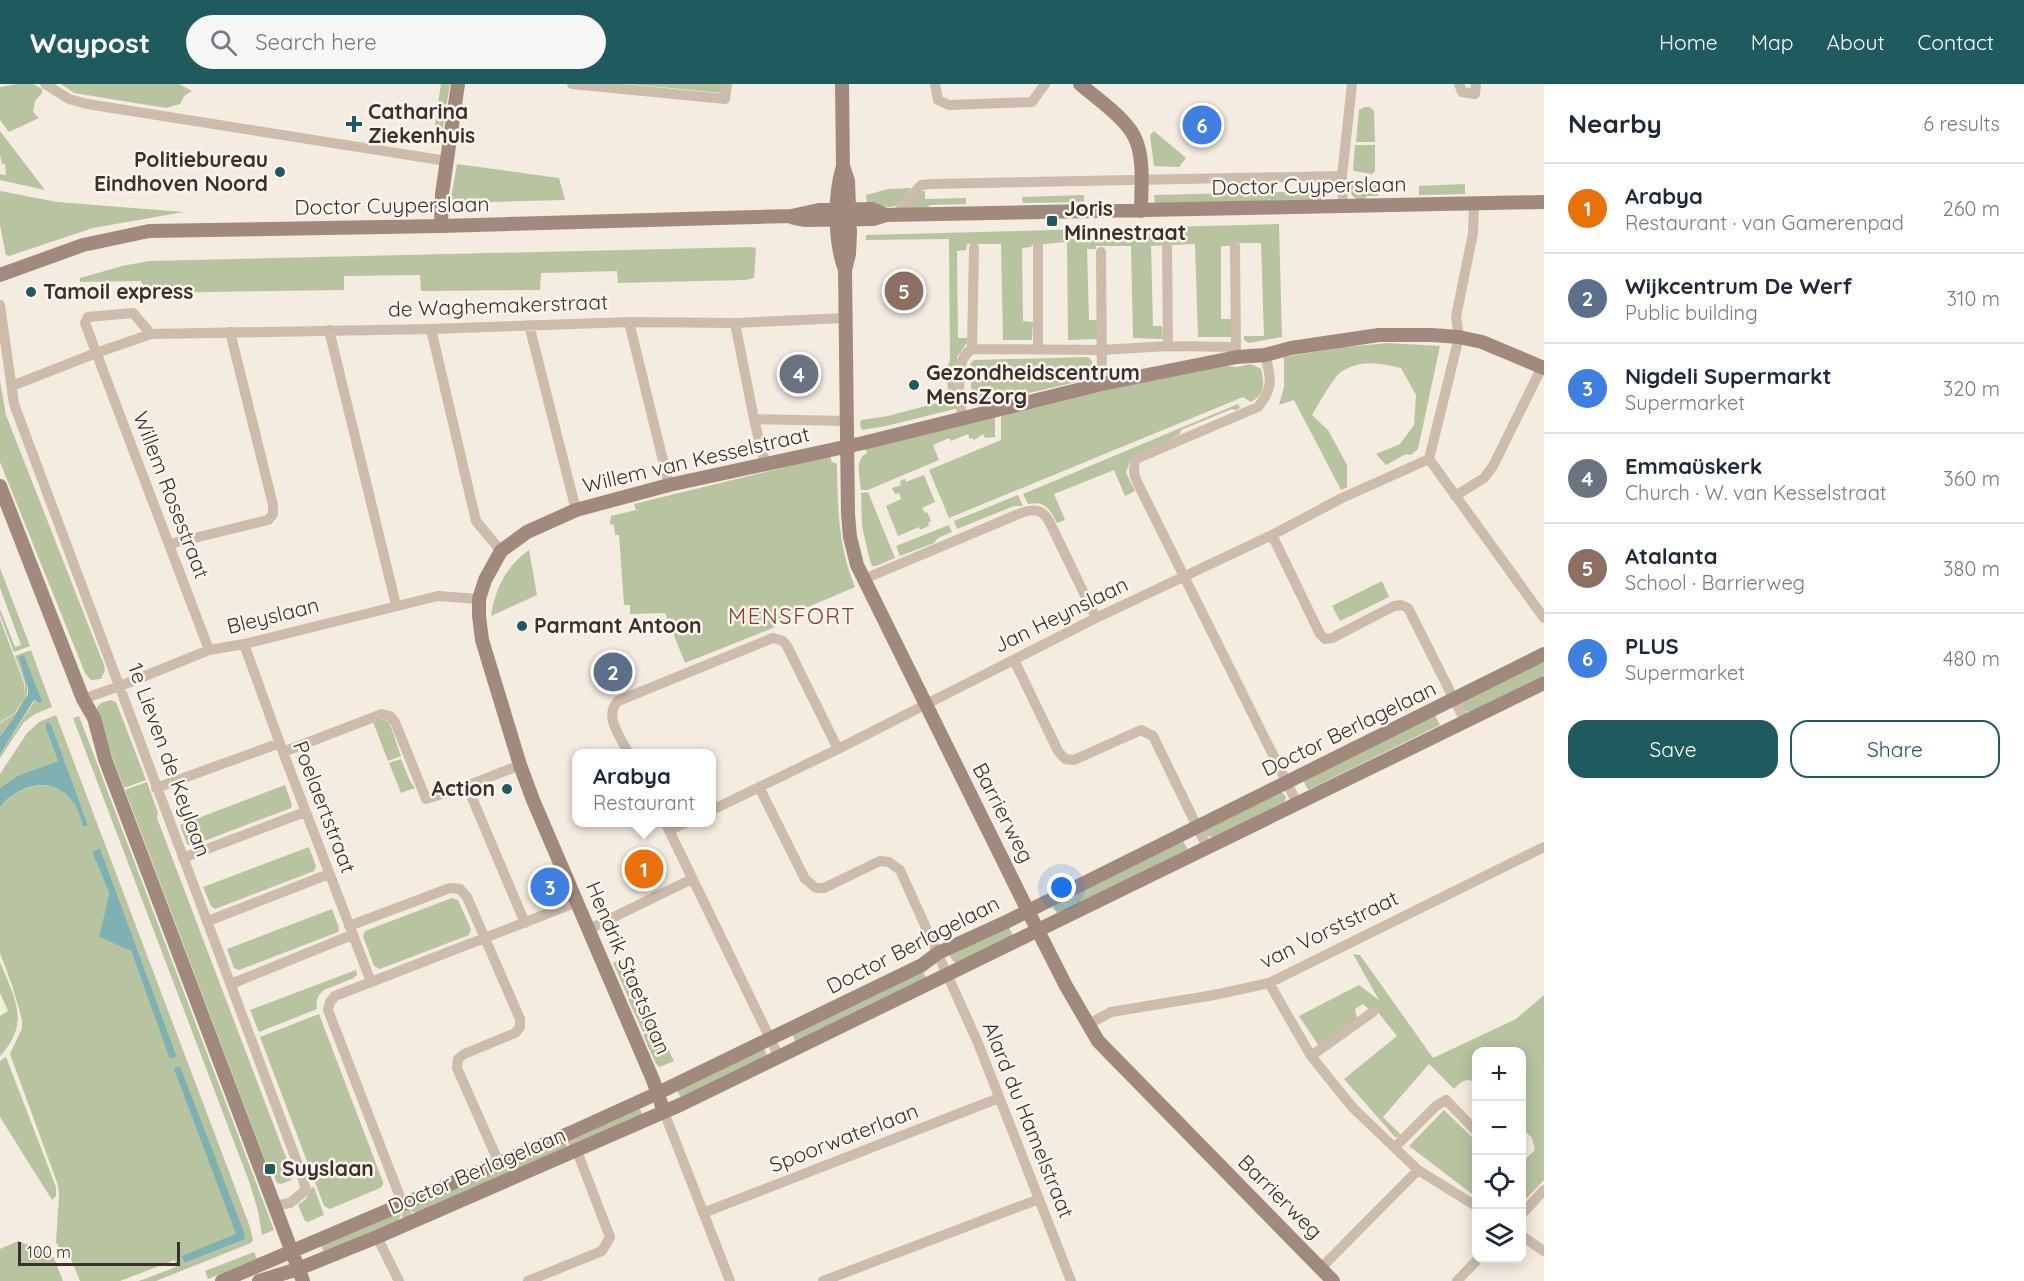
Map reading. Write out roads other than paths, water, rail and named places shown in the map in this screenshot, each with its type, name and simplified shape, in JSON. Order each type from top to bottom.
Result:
[{"type":"street","points":[[45,84],[69,99],[87,104],[447,160]]},
{"type":"street","points":[[441,226],[442,194],[458,84]]},
{"type":"street","points":[[572,84],[725,99],[727,84]]},
{"type":"street","points":[[842,84],[843,166],[838,183],[843,215]]},
{"type":"street","points":[[935,84],[938,100],[949,105],[1032,102],[1046,84]]},
{"type":"street","points":[[1080,84],[1123,122],[1134,136],[1140,151],[1141,211]]},
{"type":"street","points":[[1343,206],[1342,176],[1352,84]]},
{"type":"street","points":[[1459,84],[1462,92],[1476,94],[1476,84]]},
{"type":"street","name":"Doctor Cuyperslaan","points":[[891,215],[921,185],[1342,176]]},
{"type":"street","name":"Doctor Cuyperslaan","points":[[0,275],[83,244],[149,231],[441,226],[791,216],[812,211],[873,219],[891,215],[1544,202]]},
{"type":"street","points":[[1474,204],[1473,233],[1456,317],[1459,337],[1429,459],[1455,496],[1539,601],[1544,618]]},
{"type":"street","name":"Barrierweg","points":[[843,215],[839,255],[845,270],[846,420],[850,537],[857,565],[1028,911],[1098,1041],[1333,1281]]},
{"type":"street","points":[[1038,246],[1038,349]]},
{"type":"street","points":[[1235,246],[1236,352]]},
{"type":"street","points":[[962,419],[959,366],[963,355],[972,349],[974,248]]},
{"type":"street","points":[[1167,248],[1168,346]]},
{"type":"street","points":[[1101,252],[1102,384]]},
{"type":"street","name":"1e Lieven de Keylaan","points":[[0,305],[14,404],[120,686],[156,789],[208,921],[306,1190],[290,1203],[274,1206]]},
{"type":"street","points":[[96,353],[85,323],[88,317],[133,313],[151,334]]},
{"type":"street","name":"de Waghemakerstraat","points":[[12,386],[151,334],[431,329],[629,322],[735,323],[845,318]]},
{"type":"street","points":[[629,322],[669,485]]},
{"type":"street","points":[[735,323],[765,464]]},
{"type":"street","points":[[529,325],[576,510]]},
{"type":"street","points":[[431,329],[476,521],[501,551]]},
{"type":"street","points":[[329,330],[396,605]]},
{"type":"street","points":[[170,544],[268,520],[273,514],[273,505],[230,332]]},
{"type":"street","name":"Willem van Kesselstraat","points":[[972,349],[1102,350],[1168,346],[1265,355],[1291,348],[1379,335],[1432,335],[1482,342],[1543,367]]},
{"type":"street","name":"Willem van Kesselstraat","points":[[479,599],[485,580],[501,551],[527,531],[576,510],[669,485],[847,446],[1236,352]]},
{"type":"street","name":"Willem Rosestraat","points":[[96,353],[209,650]]},
{"type":"street","points":[[1265,355],[1270,382],[1266,398],[1258,407],[1136,459],[1133,473],[1297,803]]},
{"type":"street","points":[[1455,496],[1484,478],[1543,367]]},
{"type":"street","points":[[754,419],[846,420]]},
{"type":"street","name":"Jan Heynslaan","points":[[716,808],[838,749],[1096,618],[1272,535],[1342,498],[1429,459]]},
{"type":"street","points":[[0,486],[83,699],[86,721],[105,759],[301,1275]]},
{"type":"street","points":[[864,579],[1021,513],[1037,510],[1041,511],[1048,521],[1096,618]]},
{"type":"street","points":[[1272,535],[1324,639],[1332,638],[1394,606],[1401,605],[1408,608],[1465,721]]},
{"type":"street","name":"Bleyslaan","points":[[83,699],[209,650],[244,644],[438,596],[479,599]]},
{"type":"street","name":"Hendrik Staetslaan","points":[[479,599],[482,640],[520,765],[658,1094],[730,1281]]},
{"type":"street","points":[[627,749],[612,715],[613,706],[618,701],[774,638],[783,641],[787,646],[838,749]]},
{"type":"street","name":"Poelaertstraat","points":[[244,644],[281,748],[371,982]]},
{"type":"street","name":"Doctor Berlagelaan","points":[[222,1281],[658,1094],[922,965],[938,953],[1028,911],[1544,654]]},
{"type":"street","points":[[1014,660],[1058,751],[1065,759],[1074,760],[1141,730],[1153,736],[1207,847]]},
{"type":"street","name":"Doctor Berlagelaan","points":[[259,1281],[301,1275],[377,1237],[664,1112],[1544,683]]},
{"type":"street","points":[[156,789],[382,714],[390,716],[395,722],[426,799],[520,765]]},
{"type":"street","points":[[467,786],[525,922]]},
{"type":"street","name":"Alard du Hamelstraat","points":[[759,787],[805,879],[816,888],[824,888],[880,861],[889,862],[900,870],[978,1043],[1071,1281]]},
{"type":"street","points":[[183,858],[306,812]]},
{"type":"street","points":[[667,827],[778,1057]]},
{"type":"street","name":"van Vorststraat","points":[[1087,1024],[1111,1012],[1269,983],[1544,847]]},
{"type":"street","points":[[208,921],[329,874]]},
{"type":"street","points":[[589,929],[692,879]]},
{"type":"street","points":[[231,984],[450,888],[460,889],[467,897],[520,1020],[520,1027],[515,1033],[464,1054],[458,1059],[458,1068],[499,1164]]},
{"type":"street","points":[[410,1223],[328,1010],[330,1002],[335,996],[577,902]]},
{"type":"street","points":[[1269,983],[1311,1056],[1353,1108],[1418,1170],[1472,1204]]},
{"type":"street","points":[[1311,1056],[1373,1012]]},
{"type":"street","name":"Spoorwaterlaan","points":[[703,1214],[999,1098]]},
{"type":"street","points":[[1395,1147],[1436,1106],[1446,1100],[1472,1127]]},
{"type":"street","points":[[528,1281],[602,1251],[610,1237],[570,1133]]},
{"type":"street","points":[[1321,1268],[1418,1170]]},
{"type":"street","points":[[1526,1209],[1544,1190]]},
{"type":"street","points":[[823,1281],[1039,1199]]},
{"type":"street","points":[[377,1237],[399,1281]]},
{"type":"street","points":[[1526,1239],[1544,1251]]},
{"type":"street","points":[[1457,1281],[1474,1263]]},
{"type":"water","points":[[24,655],[42,701],[39,703],[34,700],[0,754],[0,736],[28,694],[18,657]]},
{"type":"water","points":[[47,722],[51,724],[88,825],[83,827],[76,808],[67,795],[48,786],[38,785],[17,792],[0,807],[0,788],[17,776],[58,761],[45,727]]},
{"type":"water","points":[[100,848],[177,1057],[170,1059],[131,951],[99,937],[109,893],[92,852]]},
{"type":"water","points":[[180,1066],[245,1235],[244,1240],[185,1263],[181,1256],[236,1234],[174,1069]]},
{"type":"place","name":"Catharina Ziekenhuis","points":[[354,124]]},
{"type":"place","name":"PLUS","points":[[1202,125]]},
{"type":"place","name":"Politiebureau Eindhoven Noord","points":[[280,172]]},
{"type":"place","name":"Joris Minnestraat","points":[[1052,221]]},
{"type":"place","name":"Atalanta","points":[[904,291]]},
{"type":"place","name":"Tamoil express","points":[[31,292]]},
{"type":"place","name":"Emmaüskerk","points":[[799,374]]},
{"type":"place","name":"Gezondheidscentrum MensZorg","points":[[914,385]]},
{"type":"place","name":"Parmant Antoon","points":[[522,626]]},
{"type":"place","name":"Wijkcentrum De Werf","points":[[613,672]]},
{"type":"place","name":"Action","points":[[507,789]]},
{"type":"place","name":"Arabya","points":[[644,869]]},
{"type":"place","name":"Nigdeli Supermarkt","points":[[550,887]]},
{"type":"place","name":"Suyslaan","points":[[270,1169]]},
{"type":"district","name":"MENSFORT","points":[[792,616]]}]
